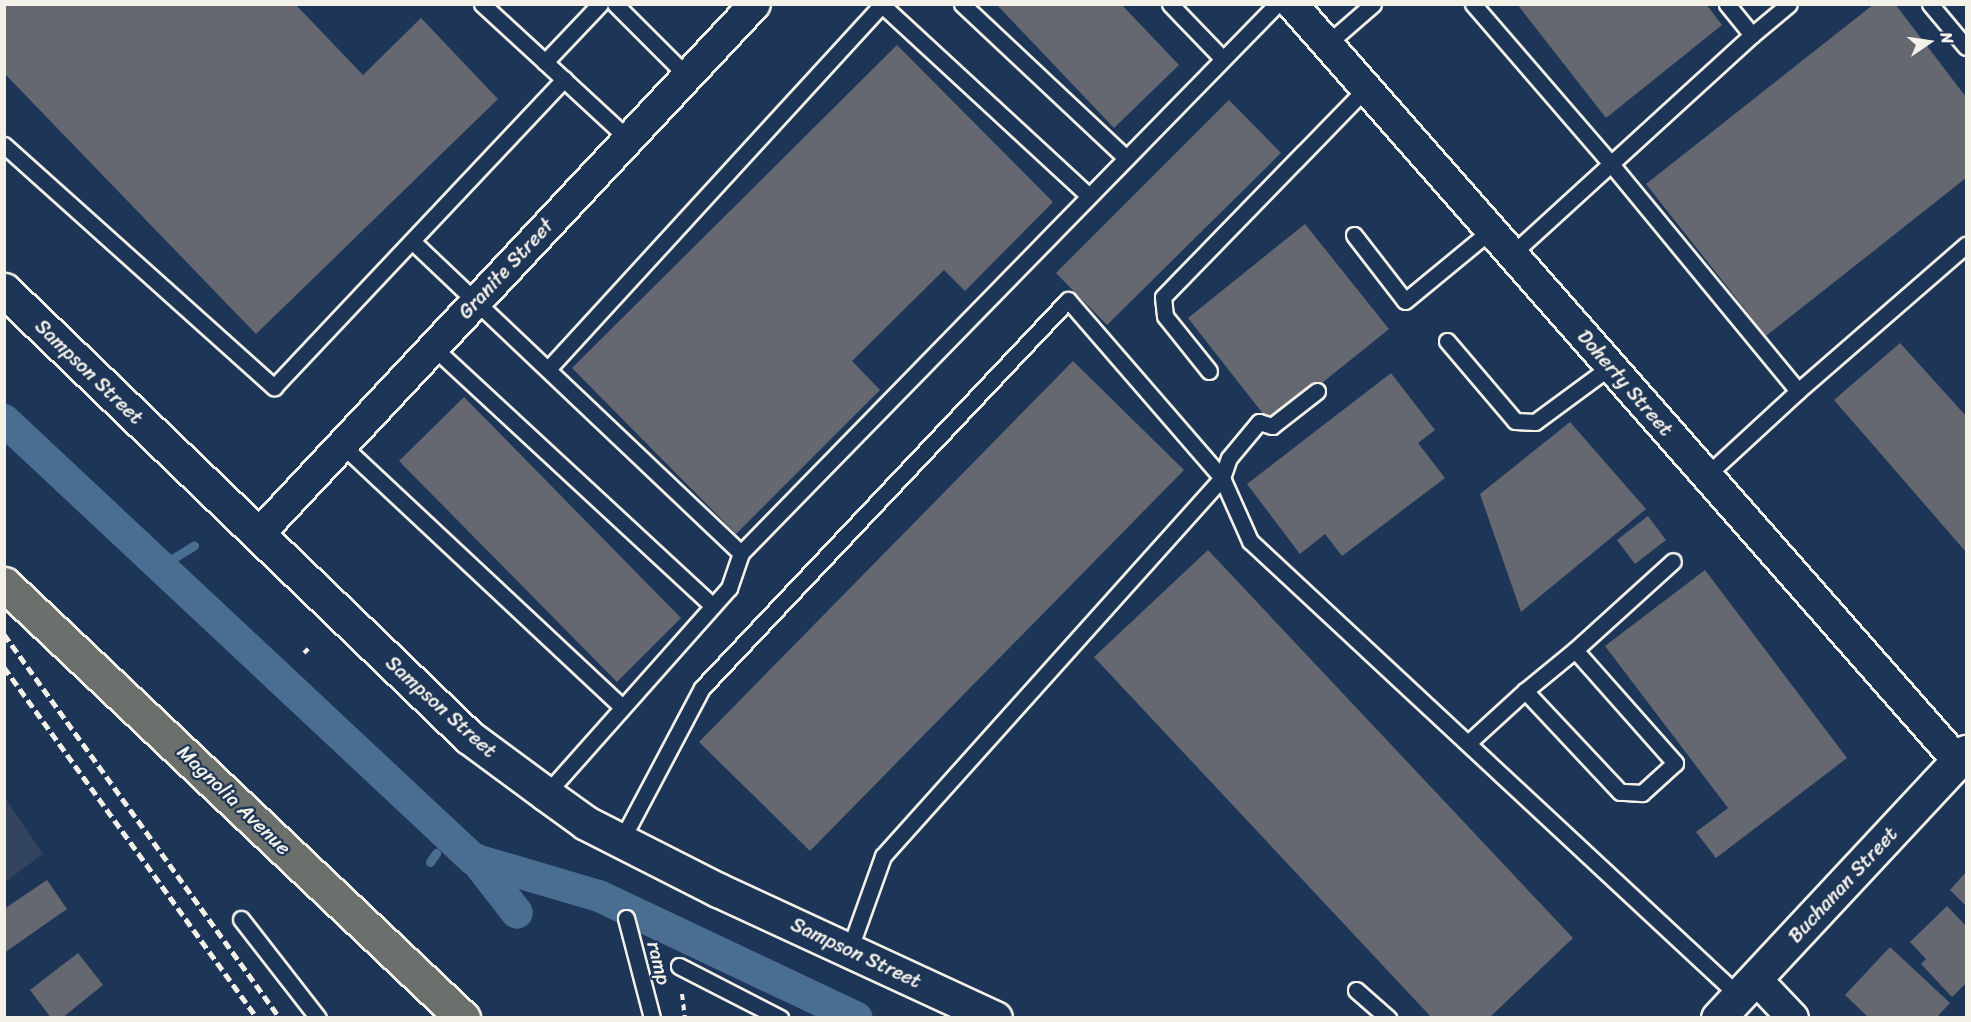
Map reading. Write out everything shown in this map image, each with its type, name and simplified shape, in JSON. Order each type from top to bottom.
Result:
[{"type":"main road","name":"Magnolia Avenue","points":[[4,584],[463,1017]]},
{"type":"street","name":"Granite Street","points":[[258,535],[627,138],[755,4]]},
{"type":"street","name":"Doherty Street","points":[[1292,4],[1707,475],[1962,756]]},
{"type":"street","name":"Sampson Street","points":[[4,290],[469,738],[586,823],[849,951],[996,1017]]},
{"type":"street","name":"Buchanan Street","points":[[1737,997],[1962,756]]},
{"type":"street","points":[[1737,997],[1793,1017]]},
{"type":"lane","points":[[482,4],[627,138]]},
{"type":"lane","points":[[545,62],[600,4]]},
{"type":"lane","points":[[615,4],[687,76]]},
{"type":"lane","points":[[962,4],[1126,158]]},
{"type":"lane","points":[[1170,4],[1223,59]]},
{"type":"lane","points":[[546,794],[729,588],[741,554],[1277,4]]},
{"type":"lane","points":[[1327,44],[1372,4]]},
{"type":"lane","points":[[1473,4],[1611,164],[1798,391]]},
{"type":"lane","points":[[1727,4],[1752,35]]},
{"type":"lane","points":[[1512,254],[1789,4]]},
{"type":"lane","points":[[1930,4],[1966,47]]},
{"type":"lane","points":[[548,369],[881,5],[1089,196]]},
{"type":"lane","points":[[4,145],[274,387],[564,79]]},
{"type":"lane","points":[[1209,371],[1165,316],[1163,297],[1366,88]]},
{"type":"lane","points":[[1353,235],[1405,301],[1491,230]]},
{"type":"lane","points":[[412,241],[741,554]]},
{"type":"lane","points":[[1707,475],[1798,391],[1966,245]]},
{"type":"lane","points":[[621,841],[702,688],[1068,300],[1222,478],[1250,541],[1737,997]]},
{"type":"lane","points":[[1448,340],[1515,421],[1535,422],[1611,366]]},
{"type":"lane","points":[[433,347],[713,606]]},
{"type":"lane","points":[[849,951],[884,856],[1222,478],[1229,458],[1259,422],[1272,426],[1317,391]]},
{"type":"lane","points":[[342,445],[622,707]]},
{"type":"lane","points":[[1468,743],[1673,561]]},
{"type":"lane","points":[[1525,691],[1620,792],[1642,793],[1675,763],[1575,650]]},
{"type":"lane","name":"ramp","points":[[626,918],[652,1017]]},
{"type":"lane","points":[[241,920],[318,1017]]},
{"type":"lane","points":[[679,966],[780,1017]]},
{"type":"lane","points":[[1356,990],[1388,1017]]},
{"type":"shaded area","points":[[5,798],[43,854],[4,882]]},
{"type":"building","points":[[996,4],[1121,4],[1179,65],[1114,128]]},
{"type":"building","points":[[1517,4],[1706,4],[1722,25],[1606,118]]},
{"type":"building","points":[[1874,4],[1895,4],[1966,97],[1966,178],[1766,336],[1646,184]]},
{"type":"building","points":[[4,5],[296,5],[363,75],[421,18],[498,99],[256,334],[4,73]]},
{"type":"building","points":[[897,45],[1053,202],[965,291],[944,270],[852,361],[880,390],[736,534],[572,368]]},
{"type":"building","points":[[1229,100],[1281,153],[1107,325],[1056,273]]},
{"type":"building","points":[[1305,224],[1389,329],[1271,424],[1188,318]]},
{"type":"building","points":[[1900,343],[1966,416],[1966,552],[1834,400]]},
{"type":"building","points":[[1073,361],[1184,470],[810,851],[699,742]]},
{"type":"building","points":[[1391,373],[1435,430],[1418,443],[1445,478],[1342,556],[1325,534],[1300,554],[1247,484]]},
{"type":"building","points":[[464,397],[681,618],[617,682],[399,461]]},
{"type":"building","points":[[1570,422],[1646,509],[1521,612],[1480,494]]},
{"type":"building","points":[[1648,516],[1666,540],[1635,564],[1617,540]]},
{"type":"building","points":[[1208,550],[1573,938],[1489,1018],[1432,1018],[1094,657]]},
{"type":"building","points":[[1705,570],[1847,758],[1716,858],[1696,832],[1728,808],[1605,646]]},
{"type":"building","points":[[1966,872],[1966,906],[1950,890]]},
{"type":"building","points":[[47,880],[67,909],[4,953],[4,909]]},
{"type":"building","points":[[1947,906],[1966,926],[1966,983],[1952,997],[1921,964],[1926,959],[1910,942]]},
{"type":"building","points":[[1890,947],[1950,1003],[1936,1018],[1869,1018],[1845,995]]},
{"type":"building","points":[[78,953],[103,985],[62,1018],[51,1018],[30,990]]},
{"type":"waterway","points":[[4,420],[473,859],[599,896],[857,1018]]},
{"type":"waterway","points":[[161,566],[194,545]]},
{"type":"waterway","points":[[430,862],[436,853]]},
{"type":"waterway","points":[[475,859],[517,913]]},
{"type":"waterway","points":[[753,981],[754,970]]},
{"type":"railway","points":[[4,634],[280,1018]]},
{"type":"railway","points":[[4,667],[257,1018]]}]
